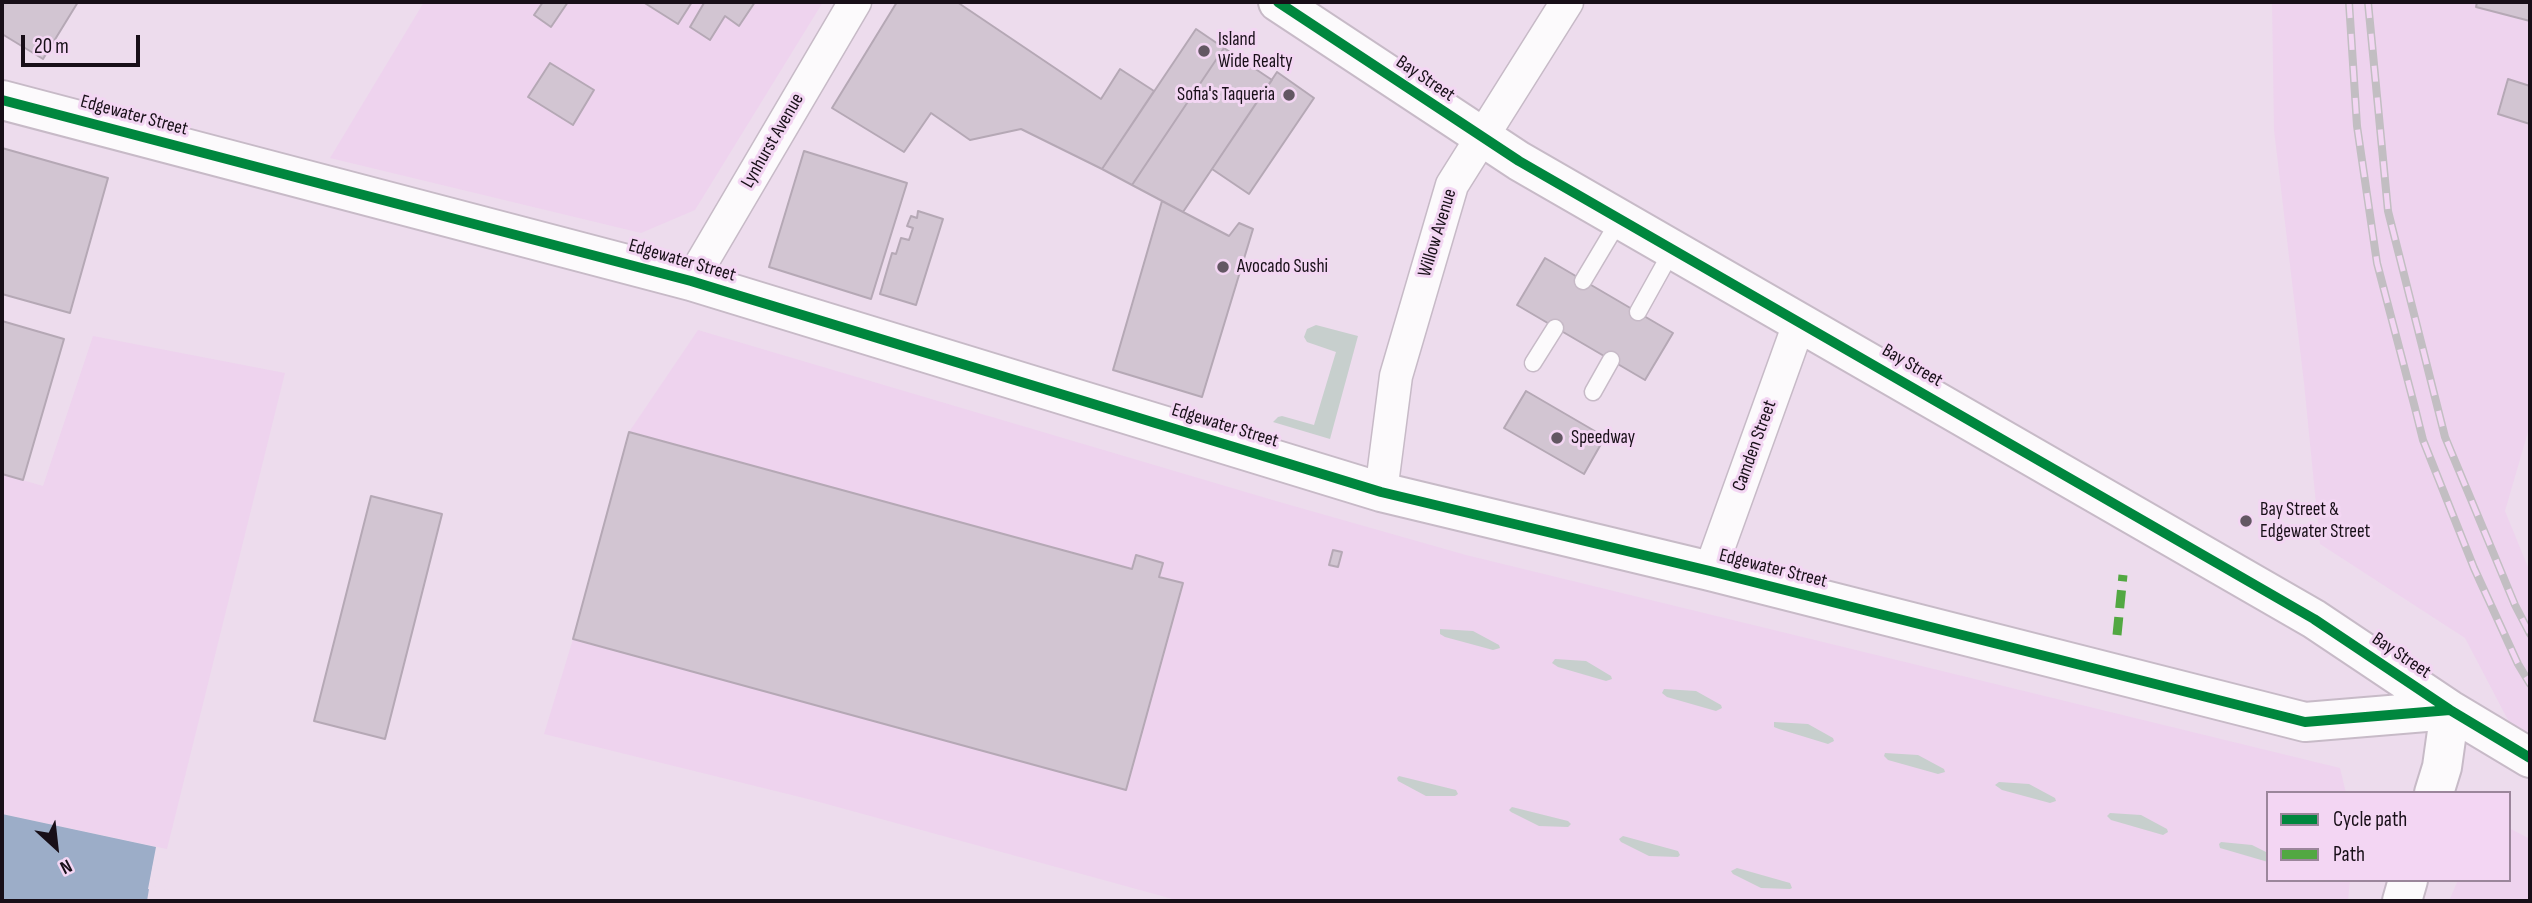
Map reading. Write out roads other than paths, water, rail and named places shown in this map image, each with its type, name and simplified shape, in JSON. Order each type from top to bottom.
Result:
[{"type":"street","name":"Lynhurst Avenue","points":[[691,281],[855,2]]},
{"type":"street","name":"Bay Street","points":[[1278,2],[1519,161],[2314,619],[2450,710],[2530,758]]},
{"type":"street","name":"Willow Avenue","points":[[1381,492],[1396,376],[1452,185],[1567,2]]},
{"type":"street","name":"Edgewater Street","points":[[2,100],[691,281],[1381,492],[1710,571],[2305,722],[2450,710]]},
{"type":"street","name":"Camden Street","points":[[1710,571],[1800,321]]},
{"type":"street","points":[[2435,791],[2442,766],[2450,710]]},
{"type":"street","points":[[2402,901],[2407,882]]},
{"type":"lane","points":[[1583,281],[1620,219]]},
{"type":"lane","points":[[1638,312],[1673,249]]},
{"type":"lane","points":[[1533,363],[1555,327]]},
{"type":"lane","points":[[1593,392],[1611,360]]},
{"type":"water","points":[[2,814],[156,847],[148,889],[198,901],[2,901]]},
{"type":"railway","points":[[2349,2],[2357,126],[2377,263],[2423,440],[2474,568],[2518,664],[2530,684]]},
{"type":"railway","points":[[2368,2],[2388,211],[2445,437],[2515,605],[2530,634]]},
{"type":"place","name":"Island Wide Realty","points":[[1204,51]]},
{"type":"place","name":"Sofia's Taqueria","points":[[1289,95]]},
{"type":"place","name":"Avocado Sushi","points":[[1223,267]]},
{"type":"place","name":"Speedway","points":[[1557,438]]},
{"type":"place","name":"Bay Street & Edgewater Street","points":[[2246,521]]}]
